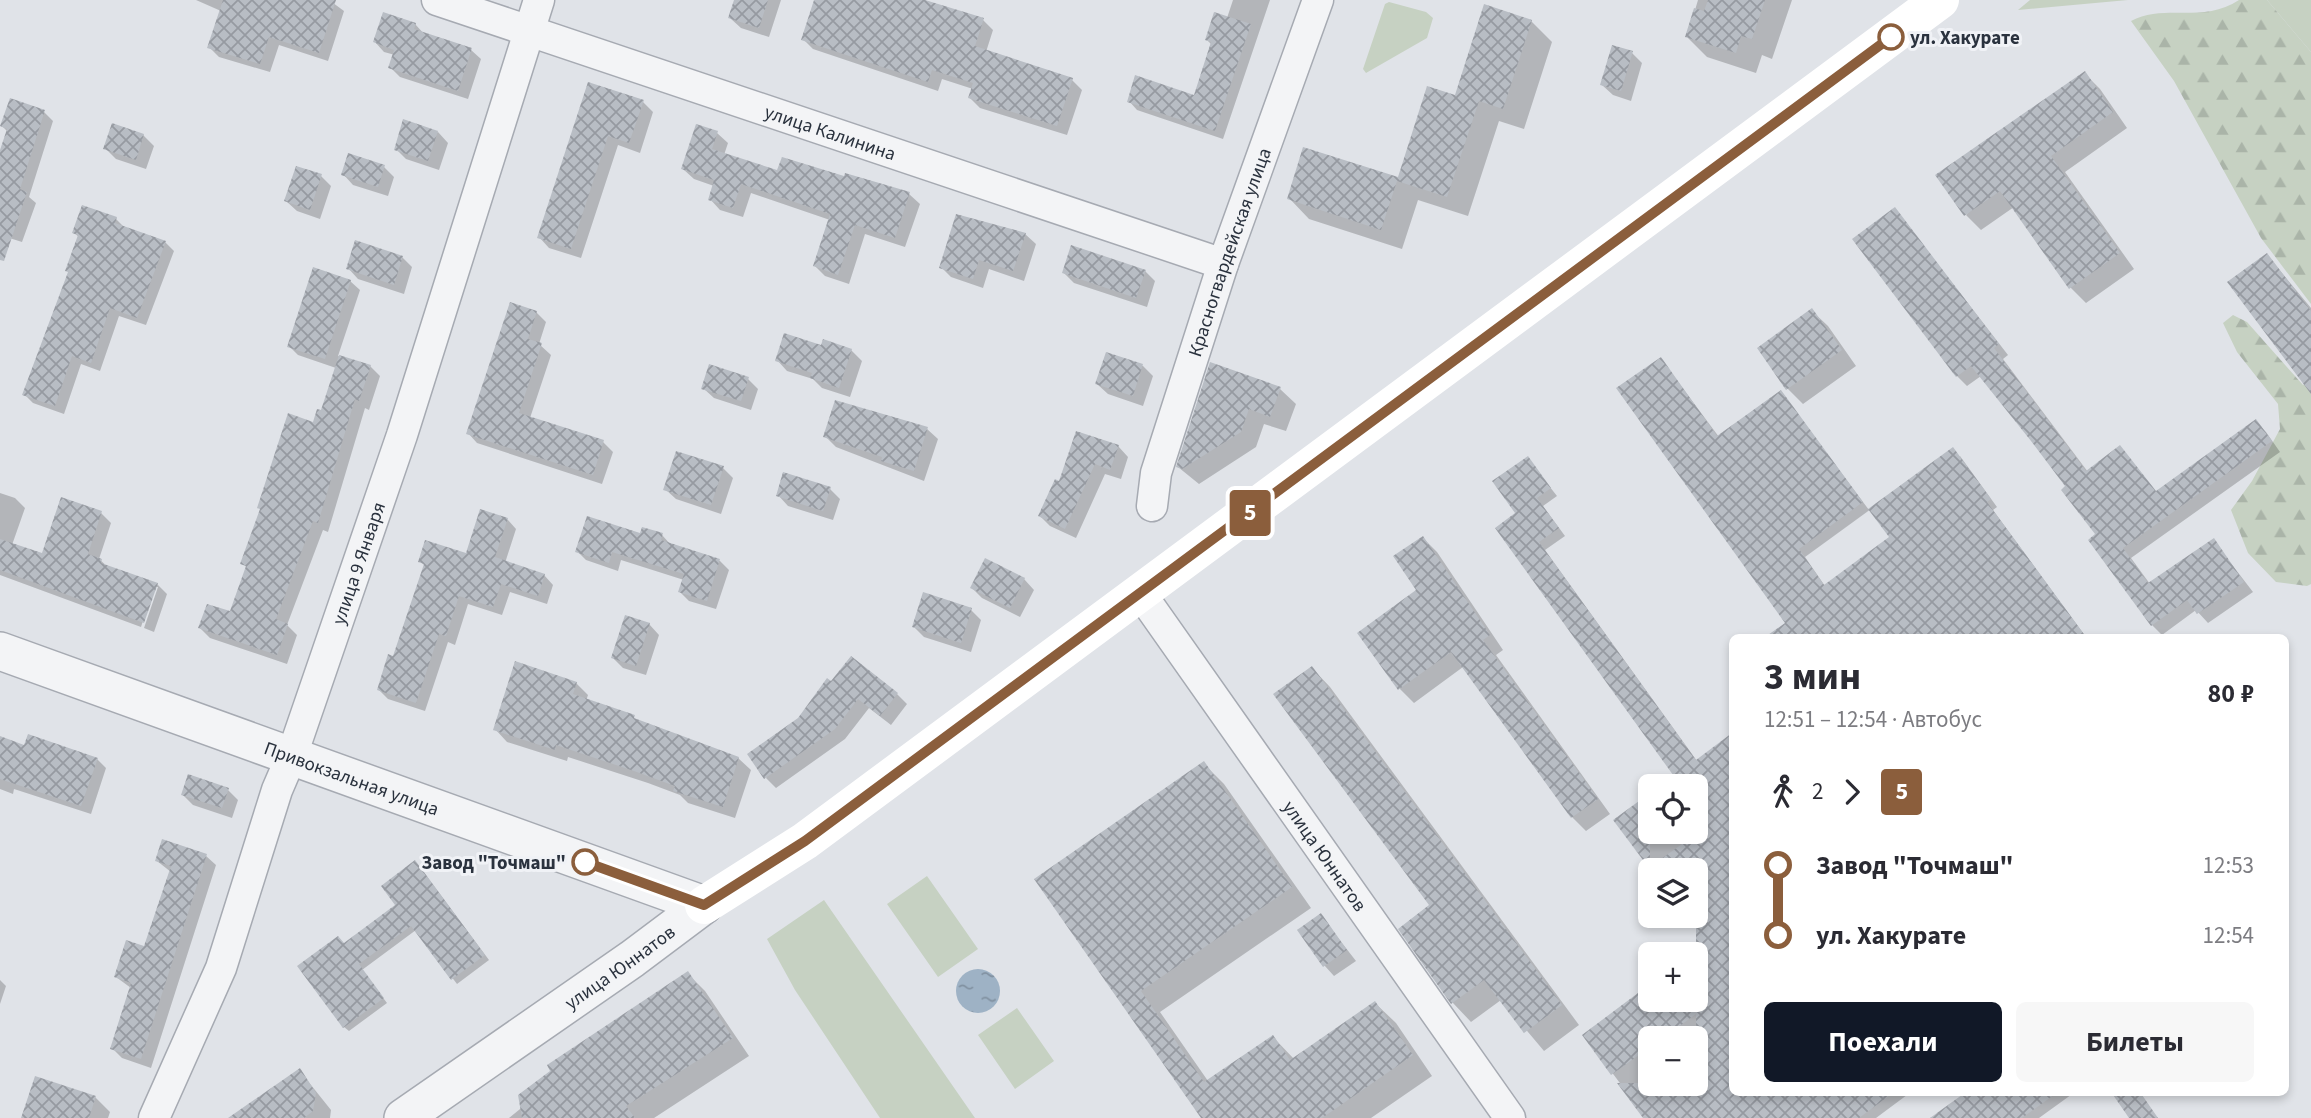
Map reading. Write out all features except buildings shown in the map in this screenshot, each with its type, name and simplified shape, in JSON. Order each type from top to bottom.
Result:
[{"type":"main road","name":"улица Юннатов","points":[[704,905],[805,841],[1940,0]]},
{"type":"street","name":"улица Калинина","points":[[438,0],[1223,264]]},
{"type":"street","name":"улица 9 Января","points":[[154,1118],[221,968],[276,790],[292,755],[402,435],[538,0]]},
{"type":"street","name":"Красногвардейская улица","points":[[1152,506],[1156,473],[1223,264],[1318,0]]},
{"type":"street","name":"улица Юннатов","points":[[1141,594],[1510,1118]]},
{"type":"street","name":"Привокзальная улица","points":[[0,651],[704,905]]},
{"type":"street","name":"улица Юннатов","points":[[403,1118],[632,959],[704,905]]},
{"type":"green space","points":[[2030,0],[2128,0],[2018,10]]},
{"type":"green space","points":[[2239,0],[2267,0],[2311,52],[2311,304],[2261,238],[2174,81],[2131,21],[2157,13],[2212,11]]},
{"type":"green space","points":[[2267,0],[2311,0],[2311,52]]},
{"type":"green space","points":[[1389,2],[1426,12],[1433,18],[1427,38],[1366,73],[1363,69],[1385,4]]},
{"type":"green space","points":[[2233,315],[2247,322],[2303,385],[2311,380],[2311,584],[2307,586],[2276,582],[2248,553],[2231,510],[2252,481],[2280,429],[2278,404],[2237,352],[2223,323]]},
{"type":"green space","points":[[927,876],[978,949],[938,977],[887,904]]},
{"type":"green space","points":[[824,900],[975,1118],[880,1118],[795,990],[767,939]]},
{"type":"green space","points":[[1017,1008],[1054,1061],[1015,1089],[978,1035]]},
{"type":"water","points":[[978,969],[993,976],[1000,991],[993,1006],[978,1013],[963,1006],[956,991],[963,976]]},
{"type":"bus line","name":"5","points":[[585,862],[704,905],[805,841],[1891,37]]},
{"type":"place","name":"ул. Хакурате","points":[[1891,37]]},
{"type":"place","name":"Завод \"Точмаш\"","points":[[585,862]]}]
